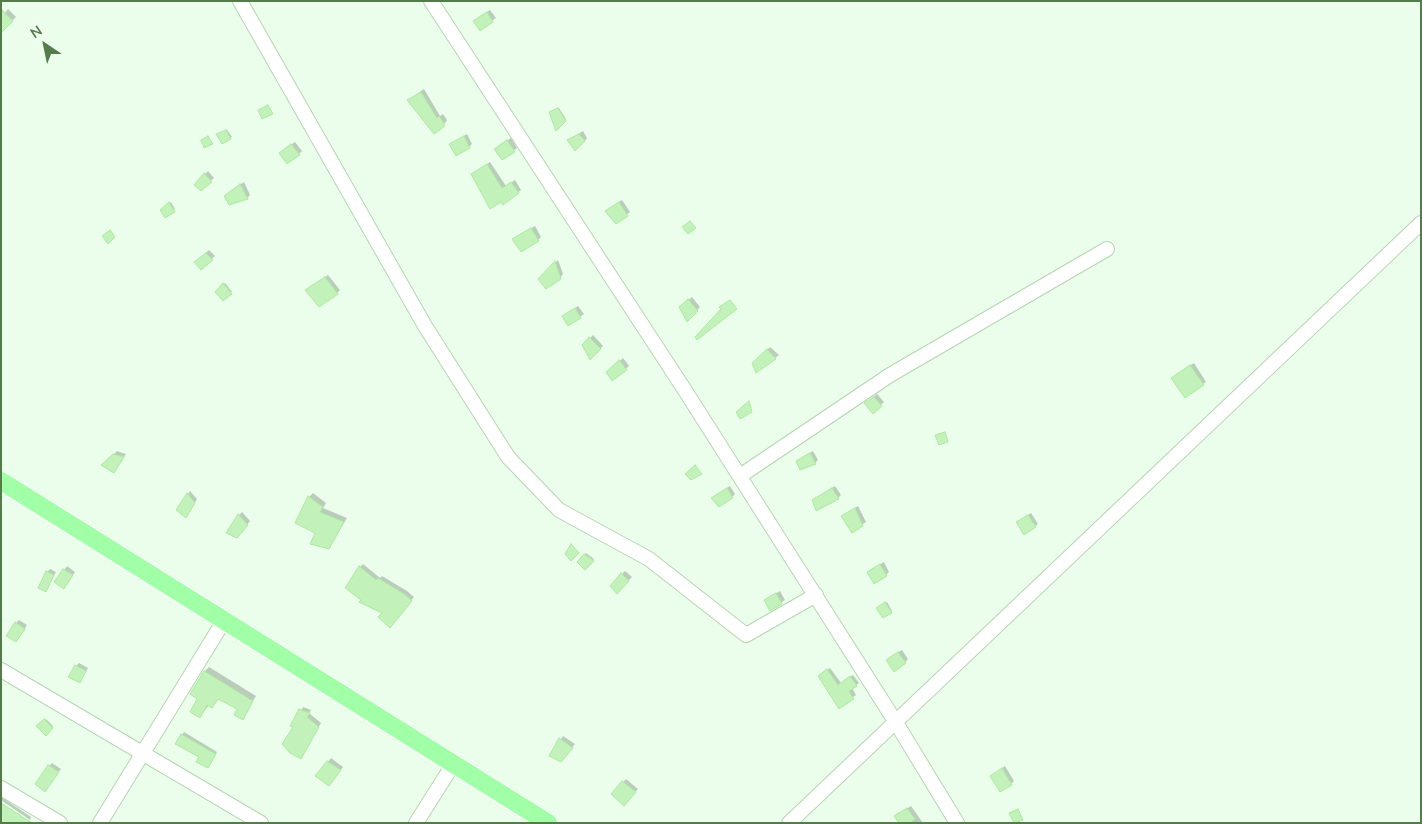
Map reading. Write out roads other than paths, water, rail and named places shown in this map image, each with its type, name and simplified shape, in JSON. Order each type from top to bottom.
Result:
[{"type":"main road","points":[[1,481],[225,619],[548,823]]},
{"type":"street","points":[[240,1],[425,326],[508,457],[559,510],[649,560],[746,635],[816,595]]},
{"type":"street","points":[[431,1],[740,476],[896,721],[957,823]]},
{"type":"street","points":[[788,823],[1421,223]]},
{"type":"street","points":[[740,476],[890,375],[1107,250]]},
{"type":"street","points":[[100,823],[225,619]]},
{"type":"street","points":[[1,670],[261,823]]},
{"type":"street","points":[[416,823],[454,763]]},
{"type":"street","points":[[1,788],[60,823]]}]
